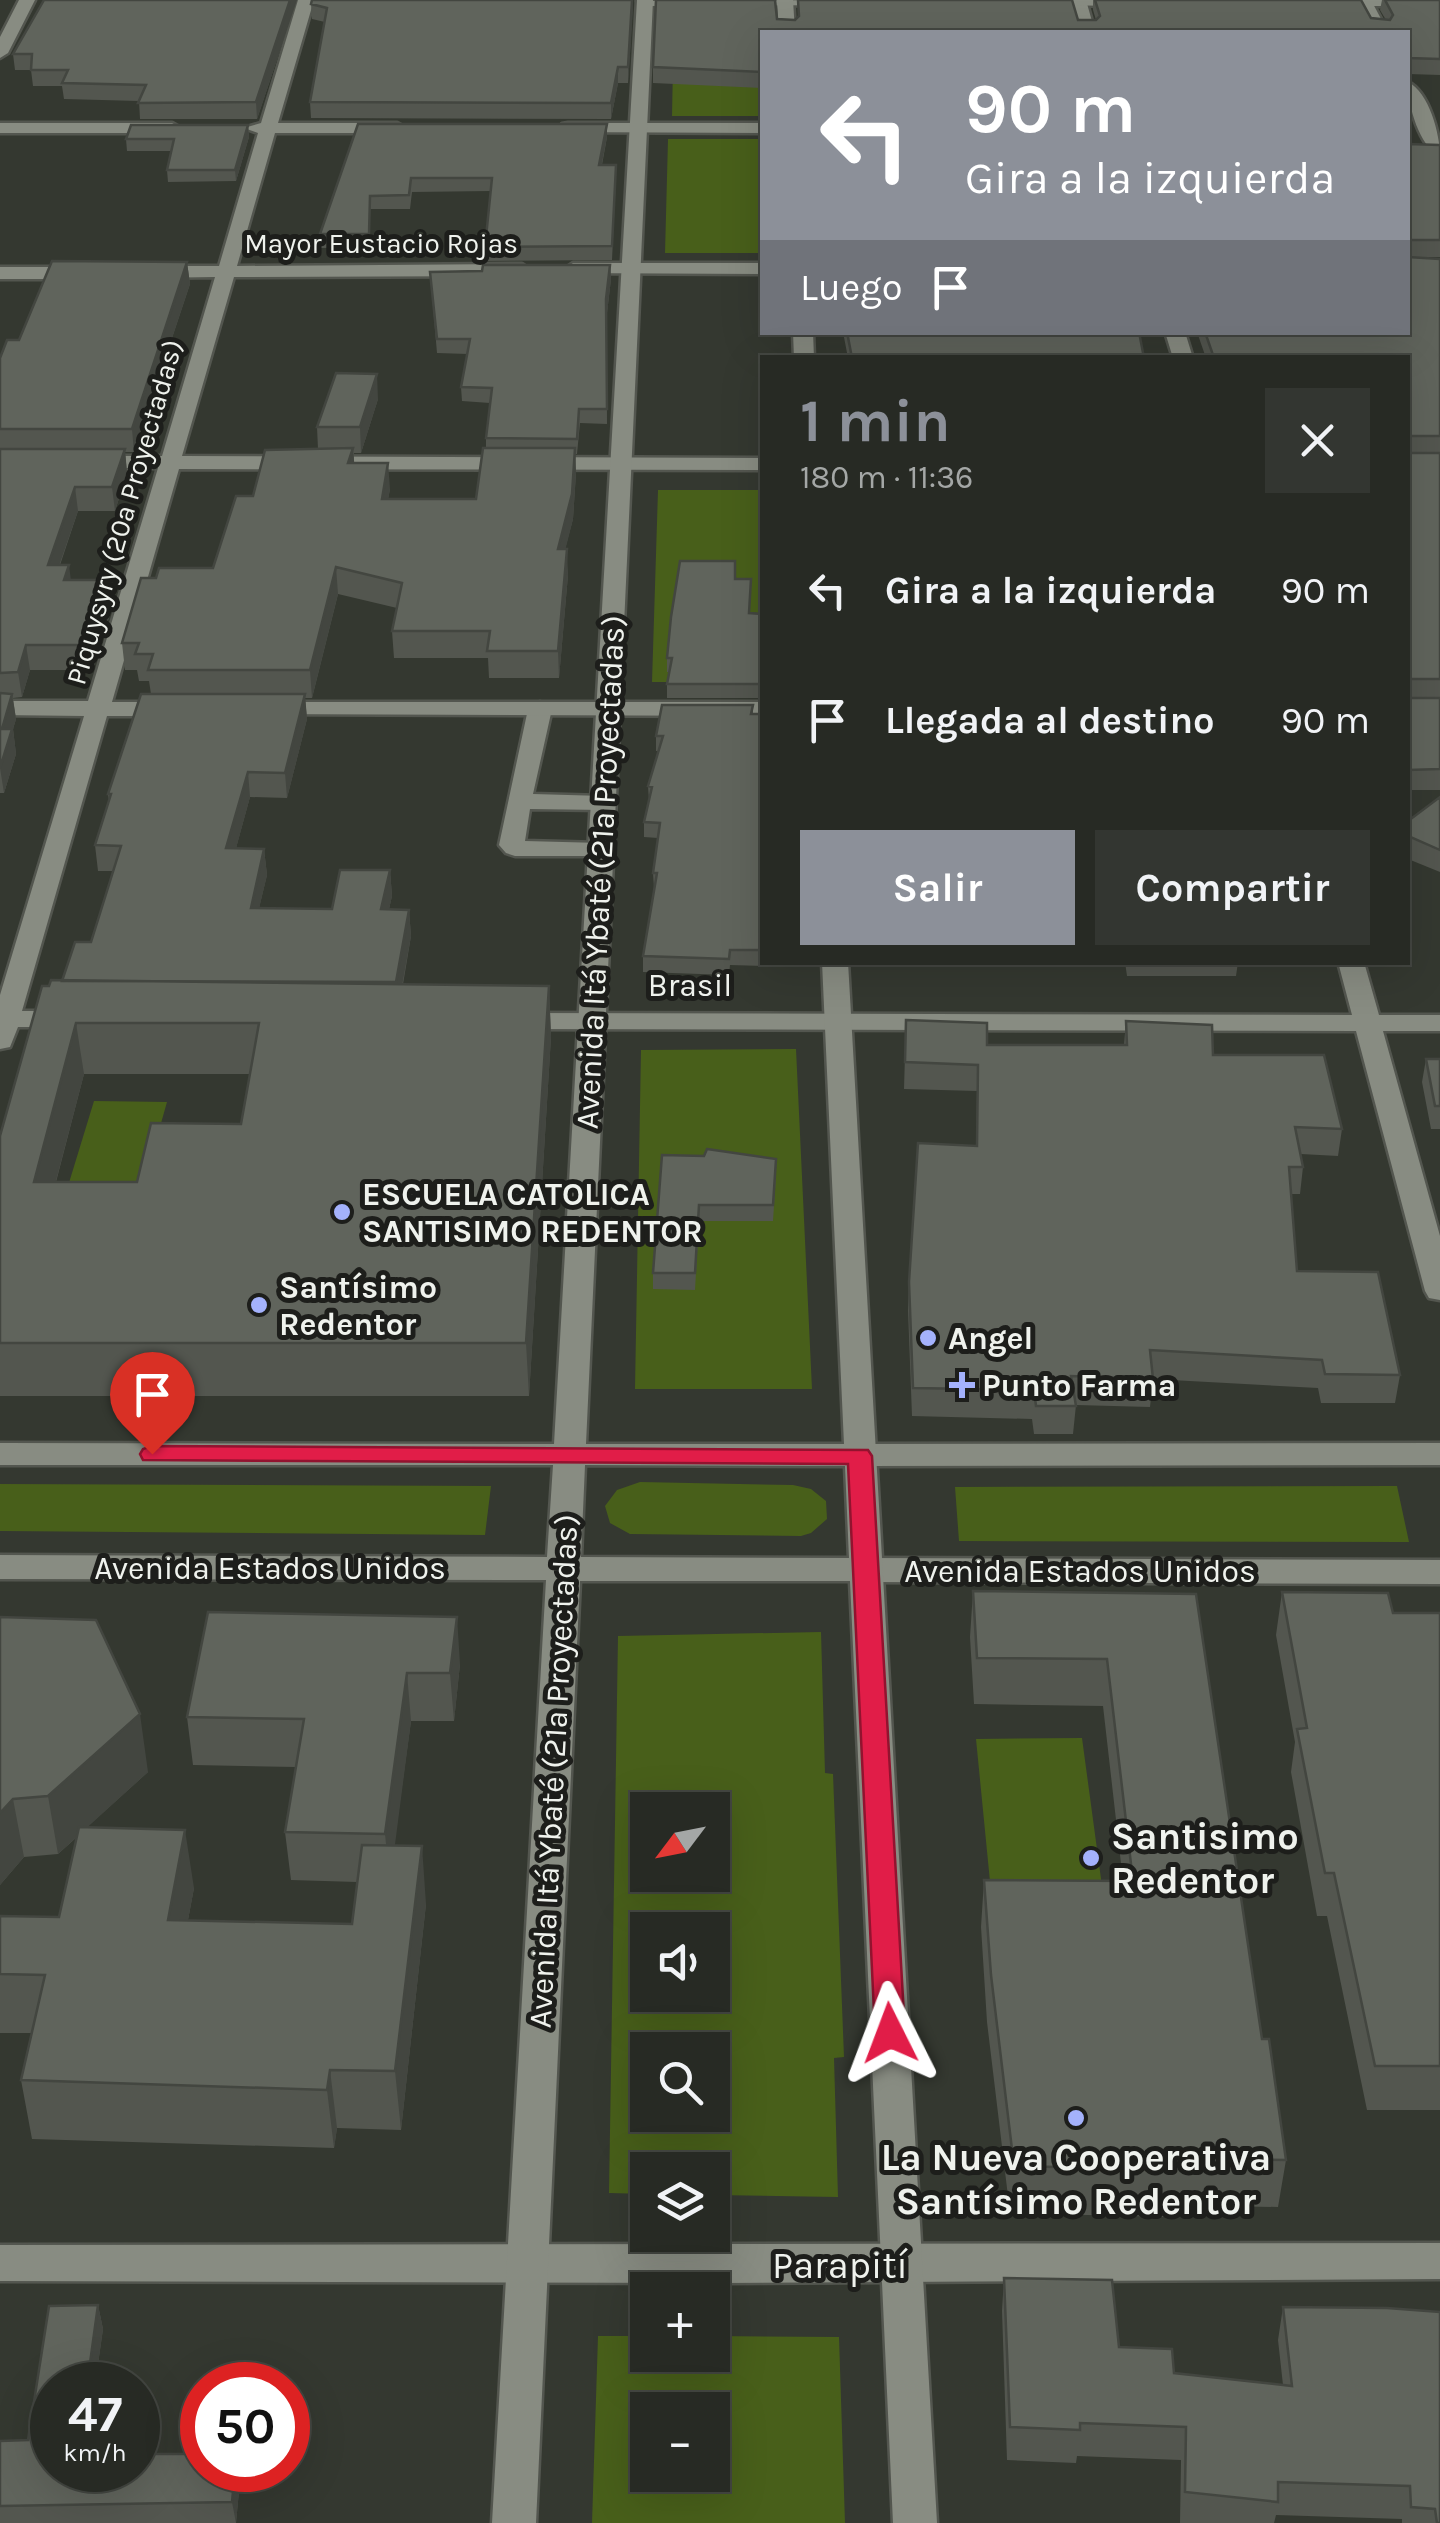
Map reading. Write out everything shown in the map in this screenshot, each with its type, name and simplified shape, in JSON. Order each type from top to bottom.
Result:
[{"type":"street","points":[[0,53],[27,0]]},
{"type":"street","name":"Piquysyry (20ª Proyectadas)","points":[[2,1026],[306,0]]},
{"type":"street","name":"Avenida Itá Ybaté (21ª Proyectadas)","points":[[514,2523],[644,0]]},
{"type":"street","points":[[786,0],[787,30]]},
{"type":"street","points":[[625,1],[864,0]]},
{"type":"street","points":[[1020,0],[1155,0]]},
{"type":"street","points":[[1078,0],[1086,30]]},
{"type":"street","points":[[1307,1],[1440,1]]},
{"type":"street","points":[[1364,1],[1379,30]]},
{"type":"street","points":[[1410,91],[1440,150]]},
{"type":"street","points":[[0,128],[192,128]]},
{"type":"street","points":[[230,128],[424,128]]},
{"type":"street","points":[[541,128],[760,128]]},
{"type":"street","name":"Mayor Eustacio Rojas","points":[[0,273],[760,269]]},
{"type":"street","points":[[57,462],[760,464]]},
{"type":"street","points":[[0,708],[194,709]]},
{"type":"street","points":[[232,709],[760,709]]},
{"type":"street","points":[[540,709],[512,845],[600,851]]},
{"type":"street","points":[[519,801],[603,803]]},
{"type":"street","points":[[835,965],[914,2523]]},
{"type":"street","points":[[1352,965],[1440,1291]]},
{"type":"street","points":[[2,1026],[104,1020]]},
{"type":"street","name":"Brasil","points":[[494,1020],[1440,1022]]},
{"type":"street","points":[[0,1454],[1440,1454]]},
{"type":"street","name":"Avenida Estados Unidos","points":[[0,1567],[1440,1572]]},
{"type":"street","name":"Parapití","points":[[0,2263],[1440,2262]]},
{"type":"green space","points":[[674,12],[759,13],[760,116],[672,116]]},
{"type":"green space","points":[[668,139],[760,139],[760,253],[665,253]]},
{"type":"green space","points":[[658,490],[760,490],[760,682],[652,682]]},
{"type":"green space","points":[[796,1049],[812,1389],[635,1389],[641,1050]]},
{"type":"green space","points":[[94,1101],[167,1102],[143,1187],[68,1186]]},
{"type":"green space","points":[[640,1482],[793,1485],[811,1489],[826,1501],[827,1519],[801,1536],[630,1534],[610,1523],[605,1506],[617,1490]]},
{"type":"green space","points":[[0,1484],[491,1486],[485,1535],[0,1531]]},
{"type":"green space","points":[[1397,1486],[1409,1542],[959,1541],[955,1487]]},
{"type":"green space","points":[[821,1632],[825,1773],[833,1774],[844,2057],[834,2058],[838,2197],[730,2195],[730,2152],[630,2152],[630,2194],[609,2193],[618,1636]]},
{"type":"green space","points":[[1082,1738],[1104,1901],[992,1902],[976,1739]]},
{"type":"green space","points":[[598,2336],[630,2336],[630,2372],[730,2372],[730,2336],[839,2337],[845,2523],[592,2523]]},
{"type":"building","points":[[44,0],[290,0],[256,102],[138,103],[146,85],[62,83],[68,70],[31,70],[32,54],[13,54]]},
{"type":"building","points":[[312,0],[632,0],[628,67],[618,67],[611,103],[310,102],[327,8],[311,4]]},
{"type":"building","points":[[656,0],[775,0],[777,19],[795,20],[799,16],[798,0],[1072,0],[1078,20],[1096,20],[1100,16],[1095,0],[1361,0],[1371,18],[1390,20],[1393,15],[1385,0],[1440,0],[1440,59],[1410,58],[1410,30],[760,30],[760,72],[653,67]]},
{"type":"building","points":[[358,124],[607,124],[599,165],[616,165],[612,246],[485,247],[492,178],[411,178],[409,195],[370,196],[369,234],[320,234]]},
{"type":"building","points":[[131,125],[248,125],[235,170],[167,170],[174,139],[126,139]]},
{"type":"building","points":[[1410,144],[1440,145],[1440,240],[1410,240]]},
{"type":"building","points":[[1410,257],[1440,259],[1440,436],[1410,436],[1410,355],[1213,355],[1206,335],[1410,335]]},
{"type":"building","points":[[52,261],[187,262],[132,429],[0,429],[0,358],[7,340],[19,340]]},
{"type":"building","points":[[483,265],[610,265],[606,299],[607,409],[579,409],[577,439],[486,438],[492,388],[461,387],[470,339],[437,339],[430,272],[482,271]]},
{"type":"building","points":[[848,335],[1140,335],[1143,355],[851,355]]},
{"type":"building","points":[[336,373],[377,374],[360,427],[317,427]]},
{"type":"building","points":[[353,448],[348,463],[388,463],[382,499],[476,499],[483,448],[575,448],[572,494],[558,549],[567,549],[558,651],[487,651],[490,631],[392,631],[402,583],[336,567],[310,670],[148,670],[153,654],[135,654],[139,643],[122,643],[141,578],[156,578],[159,568],[213,568],[236,496],[253,496],[265,450]]},
{"type":"building","points":[[0,449],[125,449],[112,487],[75,487],[48,565],[69,565],[64,580],[110,580],[90,645],[26,645],[18,672],[0,673]]},
{"type":"building","points":[[1410,453],[1440,453],[1440,679],[1410,679]]},
{"type":"building","points":[[680,561],[735,561],[735,579],[751,579],[749,613],[760,614],[759,684],[667,684],[672,658],[667,658]]},
{"type":"building","points":[[0,693],[12,694],[2,729],[12,729],[0,768]]},
{"type":"building","points":[[141,694],[305,694],[285,773],[248,772],[226,848],[264,849],[251,908],[332,909],[340,870],[390,870],[381,909],[409,910],[396,982],[62,981],[75,942],[91,942],[121,846],[95,845]]},
{"type":"building","points":[[1410,698],[1440,698],[1440,769],[1410,770]]},
{"type":"building","points":[[662,705],[753,705],[751,714],[760,714],[760,950],[730,950],[729,959],[643,956],[657,873],[653,873],[660,823],[644,822],[652,787],[648,786],[663,736],[656,736]]},
{"type":"building","points":[[1440,797],[1440,850],[1410,837],[1410,820]]},
{"type":"building","name":"Santísimo Redentor","points":[[51,980],[549,986],[526,1343],[0,1343],[0,1136],[42,986],[49,986]],"holes":[[[76,1023],[259,1023],[241,1124],[151,1123],[137,1182],[34,1182]]]},
{"type":"building","points":[[906,1020],[987,1023],[987,1045],[1127,1045],[1126,1021],[1212,1025],[1213,1055],[1324,1055],[1342,1129],[1295,1127],[1303,1167],[1289,1167],[1297,1271],[1378,1272],[1400,1375],[1325,1374],[1322,1360],[1150,1350],[1153,1379],[1071,1376],[1076,1406],[1036,1406],[1034,1390],[913,1388],[909,1282],[918,1143],[977,1146],[978,1065],[905,1062]]},
{"type":"building","points":[[1426,1059],[1440,1059],[1440,1106],[1435,1106]]},
{"type":"building","points":[[707,1149],[776,1159],[773,1205],[699,1205],[695,1273],[653,1273],[662,1155],[704,1156]]},
{"type":"building","points":[[973,1591],[1196,1594],[1262,2039],[1269,2039],[1286,2160],[1172,2158],[1174,2170],[1014,2166],[984,1880],[1133,1881],[1107,1659],[977,1658]]},
{"type":"building","points":[[1282,1592],[1388,1593],[1393,1613],[1440,1613],[1440,2066],[1375,2066],[1334,1873],[1325,1873],[1297,1729],[1307,1728]]},
{"type":"building","points":[[208,1612],[457,1617],[450,1673],[407,1673],[385,1834],[285,1832],[304,1719],[187,1717]]},
{"type":"building","points":[[0,1617],[96,1620],[140,1714],[48,1796],[13,1799],[0,1813]]},
{"type":"building","points":[[79,1827],[185,1830],[168,1920],[352,1924],[362,1845],[422,1846],[395,2071],[330,2070],[327,2090],[21,2080],[45,1975],[0,1974],[0,1916],[59,1917]]},
{"type":"building","points":[[1004,2278],[1112,2280],[1119,2347],[1172,2349],[1174,2373],[1292,2386],[1283,2307],[1440,2312],[1440,2523],[1435,2509],[1411,2507],[1410,2486],[1278,2482],[1278,2502],[1185,2492],[1186,2427],[1080,2423],[1080,2430],[1010,2427]]},
{"type":"building","points":[[98,2305],[90,2362],[40,2362],[49,2306]]},
{"type":"building","points":[[30,2427],[30,2492],[160,2492],[160,2454],[180,2454],[180,2492],[233,2492],[232,2502],[0,2506],[0,2441],[28,2440]]},
{"type":"place","name":"ESCUELA CATOLICA SANTISIMO REDENTOR","points":[[342,1212]]},
{"type":"place","name":"Santísimo Redentor","points":[[259,1305]]},
{"type":"place","name":"Angel","points":[[928,1338]]},
{"type":"place","name":"Punto Farma","points":[[962,1385]]},
{"type":"place","name":"Santisimo Redentor","points":[[1091,1858]]},
{"type":"place","name":"La Nueva Cooperativa Santísimo Redentor","points":[[1076,2118]]},
{"type":"route","points":[[152,1454],[860,1456],[890,2033]]}]
